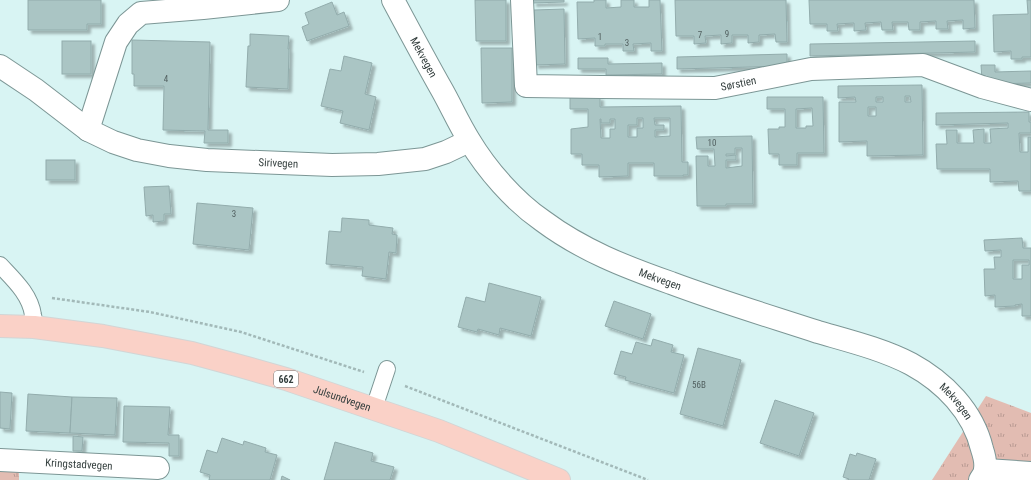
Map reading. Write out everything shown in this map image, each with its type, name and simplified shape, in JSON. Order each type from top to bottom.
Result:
[{"type":"main road","name":"Julsundvegen","points":[[0,326],[34,327],[103,336],[192,353],[286,379],[374,408],[439,431],[559,480]]},
{"type":"street","points":[[88,130],[116,42],[128,24],[141,13],[278,0]]},
{"type":"street","name":"Mekvegen","points":[[393,0],[469,141],[493,174],[515,197],[541,220],[598,255],[637,271],[702,295],[879,351],[910,364],[932,378],[948,391],[962,407],[972,422],[979,436],[983,452],[983,475],[1031,473]]},
{"type":"street","name":"Sørstien","points":[[522,0],[526,86],[715,88],[811,70],[922,65],[982,87],[1031,100]]},
{"type":"street","name":"Sirivegen","points":[[0,66],[36,90],[88,130],[113,142],[137,150],[169,156],[207,160],[332,165],[378,164],[425,159],[446,152],[469,141]]},
{"type":"street","name":"Kringstadvegen","points":[[0,460],[158,468]]},
{"type":"lane","points":[[0,265],[27,296],[33,313],[34,327]]},
{"type":"lane","points":[[374,408],[387,369]]},
{"type":"green space","points":[[986,396],[1031,413],[1031,480],[932,480]]},
{"type":"green space","points":[[0,470],[19,471],[19,480],[0,480]]},
{"type":"building","points":[[28,0],[101,0],[101,24],[87,24],[87,30],[28,30]]},
{"type":"building","points":[[475,0],[506,0],[506,41],[476,41]]},
{"type":"building","points":[[533,0],[564,0],[564,2],[533,3]]},
{"type":"building","points":[[594,0],[606,0],[606,8],[621,7],[621,0],[634,0],[634,7],[649,7],[649,0],[660,0],[662,51],[651,51],[651,43],[633,44],[634,51],[623,51],[623,44],[605,44],[605,46],[595,46],[595,38],[578,39],[577,2],[594,2]]},
{"type":"building","points":[[675,0],[786,0],[787,42],[776,42],[775,34],[759,35],[759,42],[748,43],[748,35],[732,35],[732,43],[721,44],[721,35],[705,36],[706,43],[694,44],[694,36],[676,36]]},
{"type":"building","points":[[809,0],[974,0],[975,28],[963,29],[963,20],[947,21],[948,29],[936,29],[936,21],[920,22],[920,30],[909,30],[908,22],[892,22],[893,30],[882,30],[881,22],[865,23],[866,30],[854,31],[854,23],[837,24],[838,31],[827,31],[827,24],[810,24]]},
{"type":"building","points":[[1027,0],[1031,0],[1031,57],[1011,59],[1011,51],[994,52],[993,15],[1028,14]]},
{"type":"building","points":[[332,2],[337,15],[344,12],[349,26],[307,41],[302,27],[309,24],[305,13]]},
{"type":"building","points":[[564,9],[565,64],[535,65],[534,10]]},
{"type":"building","points":[[250,34],[289,36],[288,89],[246,87]]},
{"type":"building","points":[[132,40],[210,42],[208,130],[228,130],[228,143],[204,143],[205,131],[163,130],[164,86],[134,86],[134,74],[132,74]]},
{"type":"building","points":[[62,41],[91,41],[91,74],[62,74]]},
{"type":"building","points":[[975,41],[975,52],[810,56],[810,44]]},
{"type":"building","points":[[481,48],[512,48],[512,102],[482,103]]},
{"type":"building","points":[[787,54],[787,66],[677,69],[677,57]]},
{"type":"building","points":[[344,56],[372,63],[365,94],[376,97],[369,130],[340,123],[343,111],[321,106],[330,69],[341,71]]},
{"type":"building","points":[[578,58],[608,58],[608,64],[662,63],[662,74],[606,75],[606,69],[578,69]]},
{"type":"building","points":[[981,65],[995,65],[995,72],[1031,71],[1031,83],[994,84],[982,80]]},
{"type":"building","points":[[922,85],[923,155],[867,156],[867,141],[839,142],[839,102],[856,102],[855,97],[838,98],[838,86]],"holes":[[[905,96],[910,96],[911,102],[905,102]],[[876,97],[883,97],[883,102],[876,102]],[[868,107],[876,107],[876,116],[868,116]]]},
{"type":"building","points":[[570,97],[600,97],[600,107],[681,106],[682,162],[688,162],[688,175],[654,176],[654,163],[628,163],[628,176],[599,177],[599,165],[582,165],[582,154],[571,154],[571,129],[588,127],[588,109],[570,109]],"holes":[[[637,118],[643,118],[643,128],[637,128],[637,137],[628,137],[628,125],[637,125]],[[654,118],[670,118],[670,136],[655,137],[655,130],[664,130],[664,125],[655,125]],[[600,119],[601,123],[610,123],[610,119],[615,119],[615,129],[610,129],[610,138],[601,138]]]},
{"type":"building","points":[[767,97],[823,97],[824,153],[797,153],[797,165],[779,165],[779,154],[769,154],[768,129],[779,129],[779,127],[785,127],[785,109],[767,109]],"holes":[[[812,108],[813,126],[796,128],[796,109]]]},
{"type":"building","points":[[1029,112],[1031,133],[1019,133],[1020,152],[1028,152],[1028,137],[1031,137],[1031,191],[1019,191],[1018,181],[990,182],[990,169],[937,169],[936,144],[947,144],[946,130],[957,130],[957,143],[974,143],[973,130],[984,129],[984,143],[991,143],[990,129],[1008,128],[1008,123],[936,125],[936,113]]},
{"type":"building","points":[[752,136],[753,204],[697,206],[696,156],[708,156],[708,166],[715,166],[714,149],[697,149],[696,137]],"holes":[[[735,148],[742,148],[742,166],[726,168],[726,160],[736,160],[736,155],[726,156],[726,154],[735,154]]]},
{"type":"building","points":[[46,160],[75,160],[75,180],[46,180]]},
{"type":"building","points":[[169,186],[171,214],[164,214],[164,221],[153,222],[153,215],[146,216],[144,187]]},
{"type":"building","points":[[197,203],[253,208],[249,250],[193,244]]},
{"type":"building","points":[[342,218],[369,220],[369,225],[393,228],[392,234],[397,235],[396,253],[389,252],[386,279],[362,276],[363,267],[326,264],[329,231],[341,232]]},
{"type":"building","points":[[1022,238],[1023,248],[1031,248],[1031,316],[1022,316],[1022,304],[1015,306],[995,307],[995,295],[985,296],[984,269],[995,269],[994,257],[1001,257],[1001,250],[985,251],[984,240]],"holes":[[[1013,260],[1029,260],[1029,265],[1022,265],[1022,279],[1013,279]]]},
{"type":"building","points":[[489,283],[541,297],[531,336],[500,328],[499,335],[478,329],[477,332],[458,327],[466,297],[485,302]]},
{"type":"building","points":[[614,301],[651,314],[643,339],[605,326]]},
{"type":"building","points":[[653,339],[673,345],[671,352],[684,355],[674,393],[625,380],[626,377],[614,374],[621,351],[632,354],[636,342],[651,346]]},
{"type":"building","points":[[698,348],[741,360],[723,426],[680,414]]},
{"type":"building","points":[[0,392],[12,393],[10,429],[0,428]]},
{"type":"building","points":[[28,394],[72,397],[70,433],[26,431]]},
{"type":"building","points":[[72,397],[117,398],[115,435],[70,433]]},
{"type":"building","points":[[775,400],[814,413],[799,456],[760,443]]},
{"type":"building","points":[[124,406],[170,407],[168,435],[179,435],[179,456],[169,456],[169,443],[123,442]]},
{"type":"building","points":[[73,436],[83,437],[82,451],[73,451]]},
{"type":"building","points":[[222,438],[243,445],[244,441],[266,448],[265,452],[277,455],[270,480],[209,480],[210,475],[200,472],[207,450],[217,453]]},
{"type":"building","points":[[335,442],[373,453],[371,461],[394,467],[390,480],[324,480]]},
{"type":"building","points":[[857,453],[876,459],[869,480],[848,480],[849,479],[843,477],[850,454],[856,456]]},
{"type":"building","points":[[282,476],[290,480],[281,480]]}]
